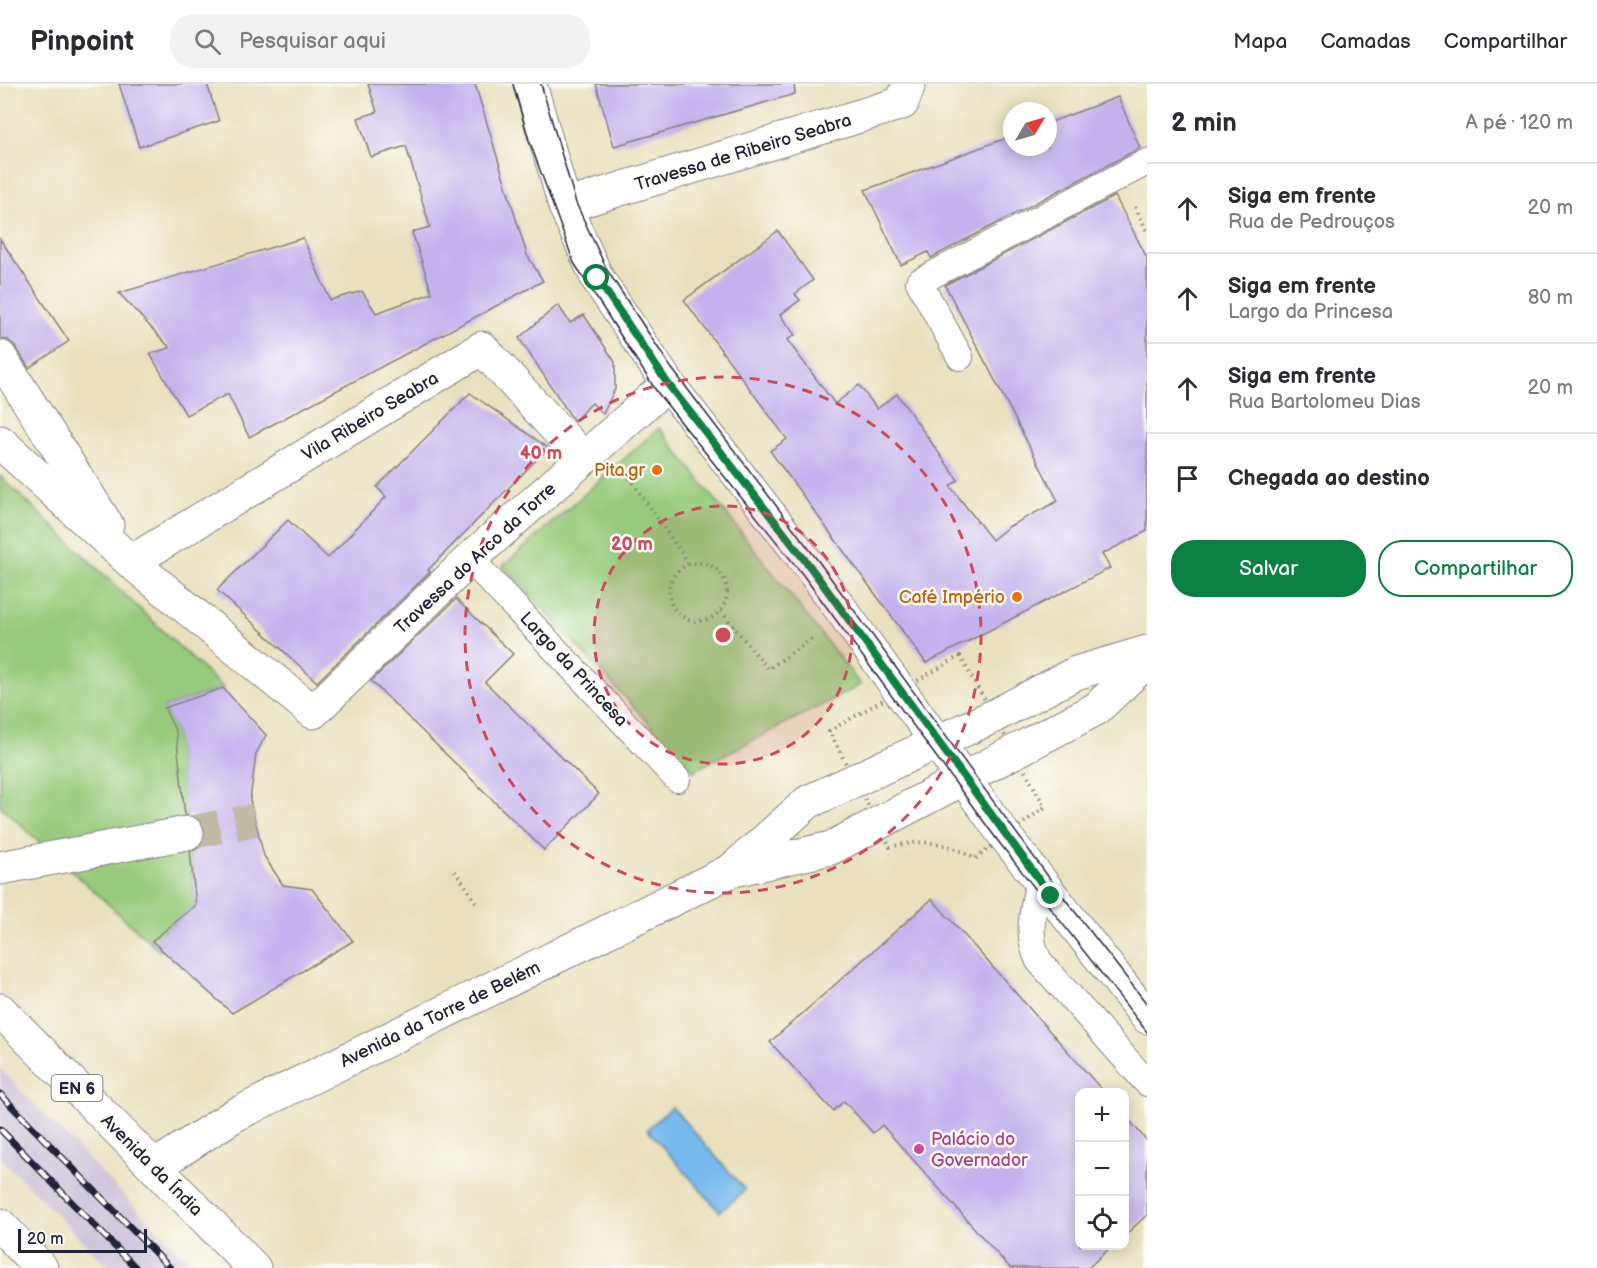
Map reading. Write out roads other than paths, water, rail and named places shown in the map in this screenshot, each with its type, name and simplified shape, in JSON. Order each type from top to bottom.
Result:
[{"type":"street","points":[[530,84],[566,206],[597,278],[668,384],[847,617],[1039,879],[1147,1017]]},
{"type":"street","name":"Travessa de Ribeiro Seabra","points":[[566,206],[902,103],[909,84]]},
{"type":"street","name":"Vila Ribeiro Seabra","points":[[131,562],[482,348],[583,458]]},
{"type":"street","points":[[0,357],[131,562]]},
{"type":"street","name":"Travessa do Arco da Torre","points":[[131,562],[313,712],[470,559],[668,384]]},
{"type":"street","points":[[0,442],[131,562]]},
{"type":"street","name":"Avenida da Torre de Belém","points":[[730,871],[808,802],[937,742],[1076,673],[1147,652]]},
{"type":"street","name":"Avenida da Torre de Belém","points":[[154,1167],[233,1116],[730,871],[831,848],[1096,709],[1147,661]]},
{"type":"street","points":[[0,868],[188,833]]},
{"type":"street","name":"Avenida da Índia","points":[[0,1010],[254,1268]]},
{"type":"street","points":[[0,1226],[41,1268]]},
{"type":"lane","points":[[960,357],[919,282],[1147,162]]},
{"type":"lane","name":"Largo da Princesa","points":[[470,559],[677,779]]},
{"type":"lane","points":[[1039,879],[1030,933],[1032,946],[1039,961],[1147,1083]]},
{"type":"water","points":[[672,1107],[745,1190],[720,1212],[647,1129]]},
{"type":"tunnel","points":[[187,833],[255,820]]},
{"type":"tram line","points":[[513,84],[529,140],[574,263],[657,392],[803,575],[998,841],[1147,1032]]},
{"type":"tram line","points":[[541,84],[576,203],[607,270],[670,366],[819,562],[1058,890],[1147,1004]]},
{"type":"railway","points":[[0,1094],[170,1268]]},
{"type":"railway","points":[[0,1129],[136,1268]]},
{"type":"place","name":"Pita.gr","points":[[657,470]]},
{"type":"place","name":"Café Império","points":[[1017,597]]},
{"type":"place","name":"Palácio do Governador","points":[[919,1149]]}]
